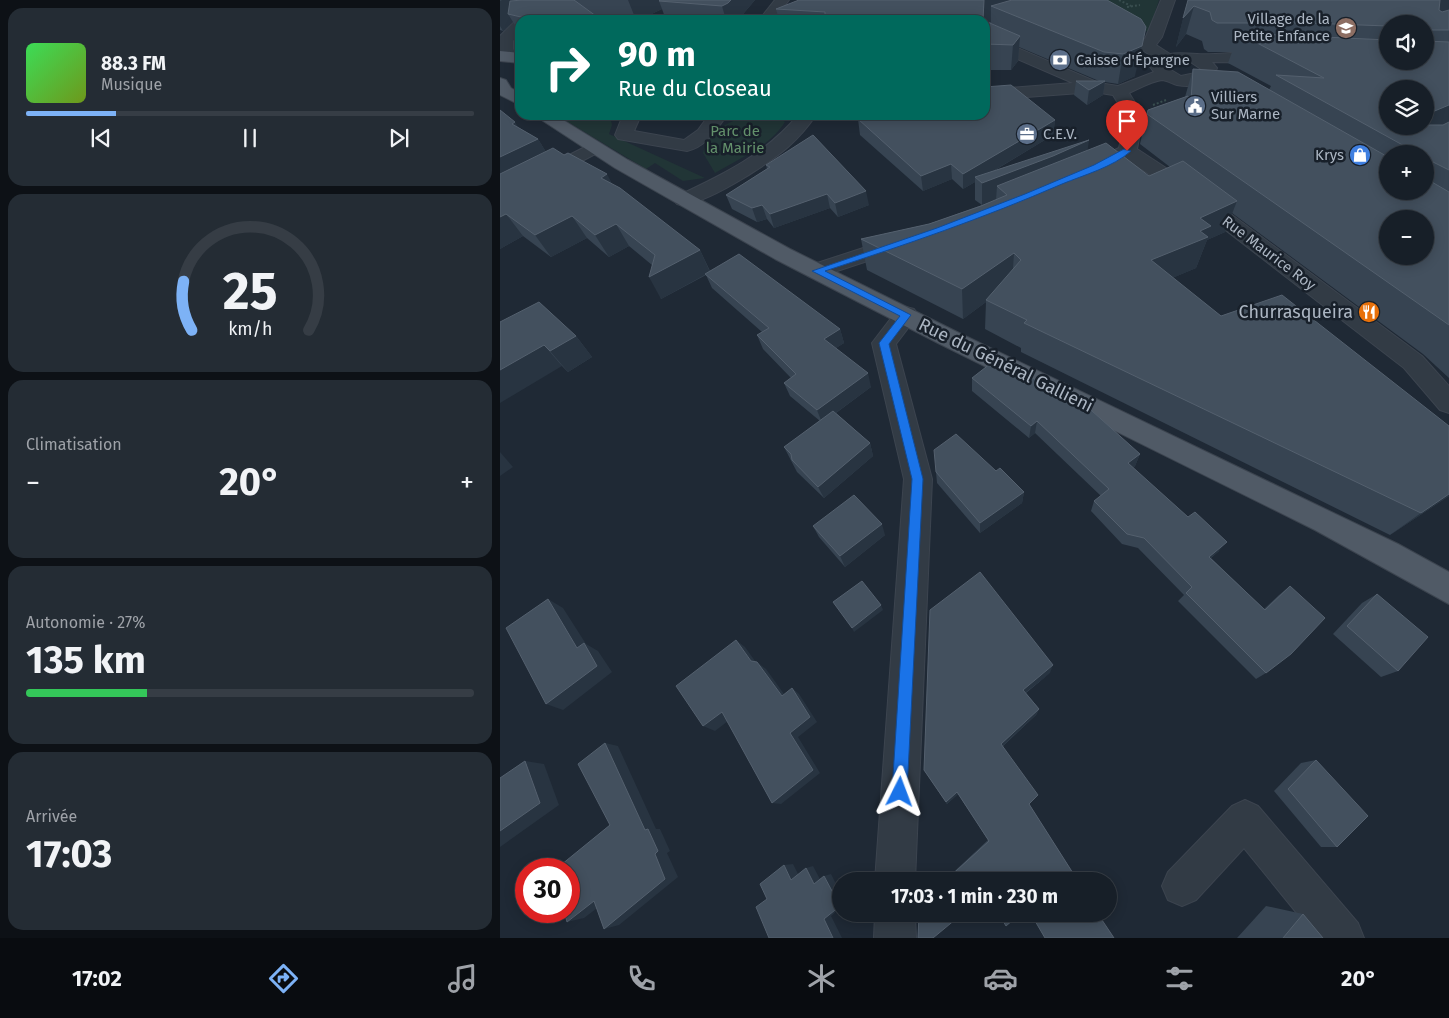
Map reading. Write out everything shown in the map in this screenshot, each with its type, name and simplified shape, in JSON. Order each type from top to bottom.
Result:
[{"type":"main road","points":[[505,82],[505,90],[515,97]]},
{"type":"main road","name":"Rue du Général Gallieni","points":[[551,120],[593,148],[684,200],[816,271],[1336,528],[1449,589]]},
{"type":"street","points":[[770,15],[782,0]]},
{"type":"street","points":[[1152,42],[1168,0]]},
{"type":"street","points":[[1067,5],[1152,42],[1170,57],[1207,69]]},
{"type":"street","points":[[510,57],[505,49],[505,40],[515,30]]},
{"type":"street","points":[[990,33],[1096,87]]},
{"type":"street","points":[[1170,57],[1159,64],[1158,67],[1164,74],[1179,80],[1207,69],[1287,58]]},
{"type":"street","points":[[990,95],[1096,87],[1119,91],[1164,74]]},
{"type":"street","points":[[1071,178],[1127,151],[1134,120],[1132,108],[1119,91]]},
{"type":"street","points":[[630,120],[624,135],[687,146],[704,134],[714,120]]},
{"type":"street","points":[[684,200],[780,146],[802,120]]},
{"type":"street","points":[[500,198],[593,148]]},
{"type":"street","name":"Rue Maurice Roy","points":[[1127,151],[1182,187],[1413,362],[1449,403]]},
{"type":"street","points":[[816,271],[921,236]]},
{"type":"street","points":[[896,872],[918,479],[884,343],[906,315]]},
{"type":"street","points":[[1182,886],[1245,819],[1343,938]]},
{"type":"street","points":[[895,922],[895,938]]},
{"type":"path","points":[[1119,0],[1132,6]]},
{"type":"path","points":[[1122,9],[1144,5]]},
{"type":"green space","points":[[1083,0],[1159,0],[1149,31],[1138,32]]},
{"type":"green space","name":"Parc de la Mairie","points":[[564,120],[611,120],[612,125],[609,134],[705,178],[683,181],[655,163],[646,169]]},
{"type":"green space","name":"Parc de la Mairie","points":[[737,120],[782,120],[785,122],[762,145],[715,173],[703,153],[711,137],[731,122]]},
{"type":"building","points":[[574,0],[595,15],[515,16],[508,14],[510,1]]},
{"type":"building","points":[[660,0],[731,0],[722,6]]},
{"type":"building","points":[[799,0],[984,0],[983,15],[825,15],[825,12],[776,9]]},
{"type":"building","points":[[1012,0],[1107,0],[1141,19],[1146,27],[1142,46],[1123,54],[1104,52],[991,6]]},
{"type":"building","points":[[1188,0],[1440,0],[1439,10],[1442,12],[1449,10],[1449,30],[1434,30],[1434,15],[1379,15],[1379,26],[1217,23],[1212,20],[1210,12],[1194,6],[1183,18]]},
{"type":"building","points":[[990,23],[1020,36],[1013,45],[990,44]]},
{"type":"building","points":[[1238,33],[1379,40],[1379,70],[1434,70],[1434,41],[1449,42],[1449,105],[1434,111],[1434,80],[1379,80],[1379,132],[1276,75],[1324,78]]},
{"type":"building","points":[[1193,69],[1238,72],[1379,152],[1379,200],[1434,200],[1434,183],[1449,192],[1449,325],[1147,114],[1148,110],[1188,96],[1191,101]]},
{"type":"building","points":[[1076,81],[1105,81],[1089,90]]},
{"type":"building","points":[[1011,85],[1055,120],[963,174],[951,164],[921,176],[859,120],[990,120],[990,87]]},
{"type":"building","points":[[500,110],[515,122],[512,124],[538,139],[500,157]]},
{"type":"building","points":[[1449,122],[1449,170],[1434,162],[1434,145],[1403,145],[1384,135],[1434,135],[1434,125],[1443,125]]},
{"type":"building","points":[[813,135],[866,191],[835,203],[827,194],[770,214],[762,205],[752,208],[726,195],[770,167],[766,165]]},
{"type":"building","points":[[1089,140],[982,183],[975,177]]},
{"type":"building","points":[[1106,143],[1149,176],[1183,161],[1237,201],[1200,218],[1211,226],[1200,231],[1208,237],[1151,260],[1221,316],[1282,295],[1449,426],[1449,494],[1421,513],[1024,323],[1027,320],[986,300],[1021,260],[1014,253],[962,289],[861,239],[929,224],[981,206],[1007,195],[997,186]]},
{"type":"building","points":[[553,148],[564,155],[568,153],[607,174],[601,178],[620,188],[700,250],[649,277],[655,255],[616,224],[595,235],[572,216],[535,235],[506,214],[500,217],[500,174]]},
{"type":"building","points":[[739,254],[840,329],[824,339],[868,373],[817,410],[784,383],[796,374],[757,335],[769,328],[705,274]]},
{"type":"building","points":[[539,302],[576,336],[550,351],[544,345],[500,370],[500,322]]},
{"type":"building","points":[[995,360],[1082,402],[1140,454],[1128,463],[1188,517],[1195,512],[1227,542],[1209,557],[1265,610],[1290,586],[1325,618],[1291,654],[1266,673],[1186,593],[1192,587],[1144,538],[1127,534],[1094,501],[1109,489],[1037,421],[1031,426],[972,378]]},
{"type":"building","points":[[833,411],[870,443],[818,487],[792,460],[791,454],[784,447]]},
{"type":"building","points":[[956,434],[996,471],[1000,468],[1024,492],[980,523],[936,472],[934,450]]},
{"type":"building","points":[[854,495],[882,524],[840,556],[813,526]]},
{"type":"building","points":[[980,572],[1053,665],[1023,690],[1039,709],[1001,744],[1038,795],[1029,804],[1072,872],[955,872],[989,841],[957,792],[946,802],[924,770],[930,610]]},
{"type":"building","points":[[862,581],[881,605],[852,628],[833,602]]},
{"type":"building","points":[[1377,594],[1428,637],[1398,671],[1347,626]]},
{"type":"building","points":[[548,599],[577,648],[584,643],[597,666],[546,704],[506,628]]},
{"type":"building","points":[[736,640],[751,661],[757,662],[782,696],[792,688],[810,717],[790,733],[813,770],[772,803],[722,712],[703,726],[676,686]]},
{"type":"building","points":[[605,743],[645,830],[648,829],[658,851],[655,854],[665,879],[604,929],[594,901],[580,912],[580,858],[570,858],[610,825],[578,764]]},
{"type":"building","points":[[1316,760],[1368,816],[1337,847],[1288,789]]},
{"type":"building","points":[[525,761],[540,803],[500,831],[500,778]]},
{"type":"building","points":[[784,865],[791,880],[806,868],[814,884],[824,876],[832,891],[832,912],[824,919],[833,938],[769,938],[756,907],[767,899],[760,884]]},
{"type":"building","points":[[1303,914],[1323,938],[1283,938]]},
{"type":"building","points":[[919,922],[952,922],[933,938],[918,938]]},
{"type":"building","points":[[1036,922],[1103,922],[1114,938],[1045,938]]},
{"type":"place","name":"Village de la Petite Enfance","points":[[1346,28]]},
{"type":"place","name":"Caisse d'Épargne","points":[[1060,60]]},
{"type":"place","name":"Villiers Sur Marne","points":[[1195,106]]},
{"type":"place","name":"C.E.V.","points":[[1027,134]]},
{"type":"place","name":"Krys","points":[[1360,155]]},
{"type":"place","name":"Churrasqueira","points":[[1369,312]]},
{"type":"route","points":[[900,792],[918,479],[884,343],[906,315],[816,271],[940,230],[1097,167],[1127,151]]}]
